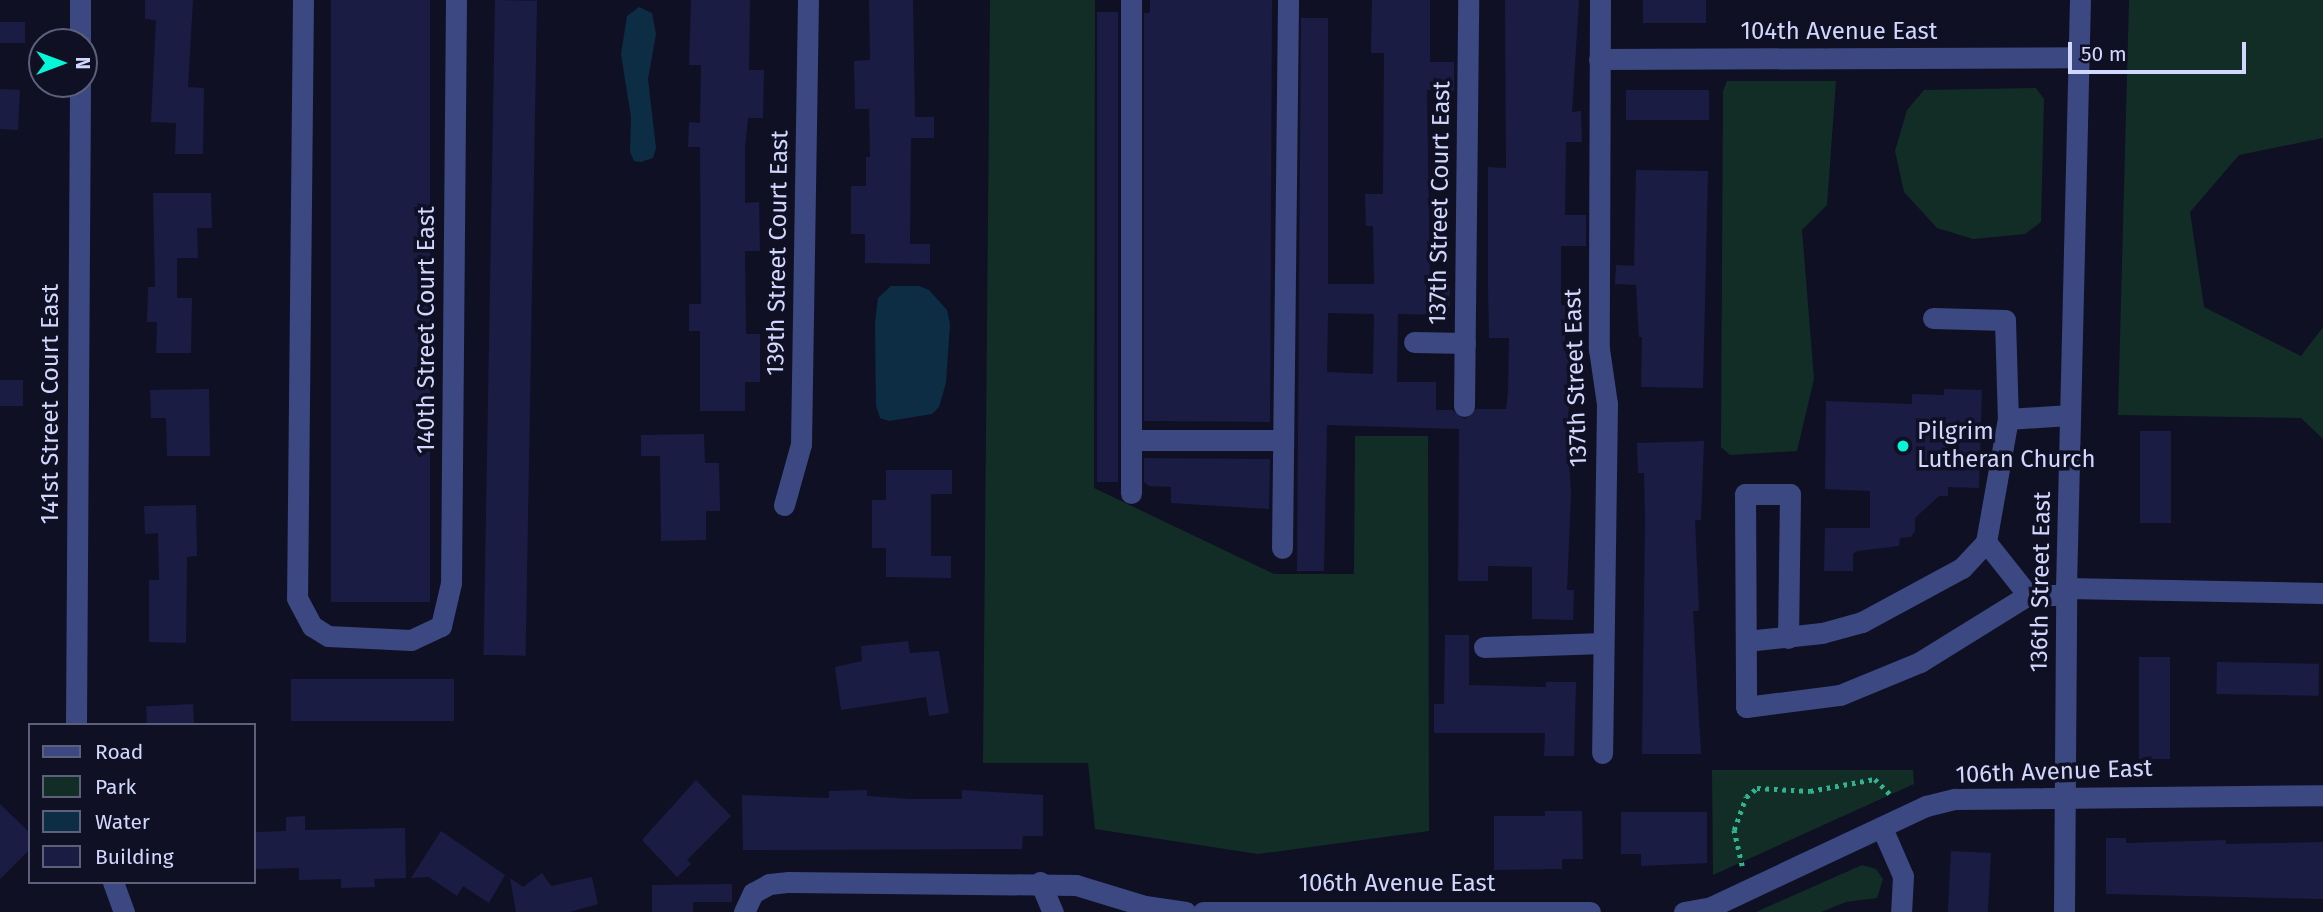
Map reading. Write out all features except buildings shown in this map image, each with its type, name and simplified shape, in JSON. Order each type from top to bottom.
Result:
[{"type":"street","points":[[80,0],[80,28]]},
{"type":"street","name":"140th Street Court East","points":[[303,0],[297,598],[312,626],[328,636],[411,640],[441,626],[451,583],[456,0]]},
{"type":"street","name":"139th Street Court East","points":[[784,505],[801,444],[808,0]]},
{"type":"street","points":[[1131,0],[1131,493]]},
{"type":"street","points":[[1282,548],[1288,0]]},
{"type":"street","name":"137th Street Court East","points":[[1464,406],[1468,0]]},
{"type":"street","name":"137th Street East","points":[[1600,0],[1599,349],[1607,404],[1602,754]]},
{"type":"street","name":"136th Street East","points":[[2064,912],[2066,592],[2080,0]]},
{"type":"street","name":"104th Avenue East","points":[[1599,59],[2079,57]]},
{"type":"street","name":"141st Street Court East","points":[[76,723],[80,98]]},
{"type":"street","points":[[1745,640],[1788,638],[1862,622],[1962,568],[1986,542],[2008,419],[2005,320],[1933,318]]},
{"type":"street","points":[[1414,342],[1465,343]]},
{"type":"street","points":[[2008,419],[2070,415]]},
{"type":"street","points":[[1131,440],[1283,440]]},
{"type":"street","points":[[1788,638],[1790,494],[1745,494],[1746,707],[1840,695],[1920,662],[2028,595],[2066,592],[2323,593]]},
{"type":"street","points":[[1986,542],[2028,595]]},
{"type":"street","points":[[1485,647],[1604,643]]},
{"type":"street","name":"106th Avenue East","points":[[1684,912],[1711,908],[1926,806],[1955,799],[2323,795]]},
{"type":"street","points":[[1882,828],[1903,876],[1902,912]]},
{"type":"street","points":[[1040,882],[1053,912]]},
{"type":"street","points":[[744,912],[753,893],[769,884],[1040,882],[1076,885],[1145,906],[1186,912]]},
{"type":"street","points":[[114,884],[124,912]]},
{"type":"street","name":"106th Avenue East","points":[[1203,912],[1590,912]]},
{"type":"path","points":[[1742,866],[1734,830],[1746,797],[1757,788],[1810,791],[1875,779],[1881,780],[1892,796]]},
{"type":"green space","points":[[990,0],[1095,0],[1094,488],[1274,574],[1354,574],[1355,436],[1428,436],[1429,831],[1258,854],[1095,829],[1088,763],[983,763]]},
{"type":"green space","points":[[2129,0],[2323,0],[2323,138],[2239,155],[2190,212],[2204,307],[2301,356],[2323,327],[2323,439],[2301,418],[2118,415]]},
{"type":"green space","points":[[1727,81],[1836,81],[1827,205],[1802,230],[1814,379],[1797,451],[1730,455],[1721,447],[1723,91]]},
{"type":"green space","points":[[2036,88],[2044,99],[2041,222],[2025,234],[1973,239],[1937,228],[1904,192],[1895,151],[1907,110],[1924,90]]},
{"type":"green space","points":[[1712,770],[1913,770],[1914,784],[1713,875]]},
{"type":"green space","points":[[1862,865],[1876,869],[1883,879],[1877,898],[1846,902],[1821,912],[1756,912]]},
{"type":"water","points":[[639,7],[652,13],[656,34],[648,79],[656,148],[653,158],[641,162],[634,161],[630,152],[631,117],[621,54],[627,16]]},
{"type":"water","points":[[891,286],[919,286],[929,290],[947,310],[950,324],[946,383],[939,407],[932,414],[889,421],[880,418],[876,406],[875,322],[878,298]]},
{"type":"place","name":"Pilgrim Lutheran Church","points":[[1903,446]]}]
